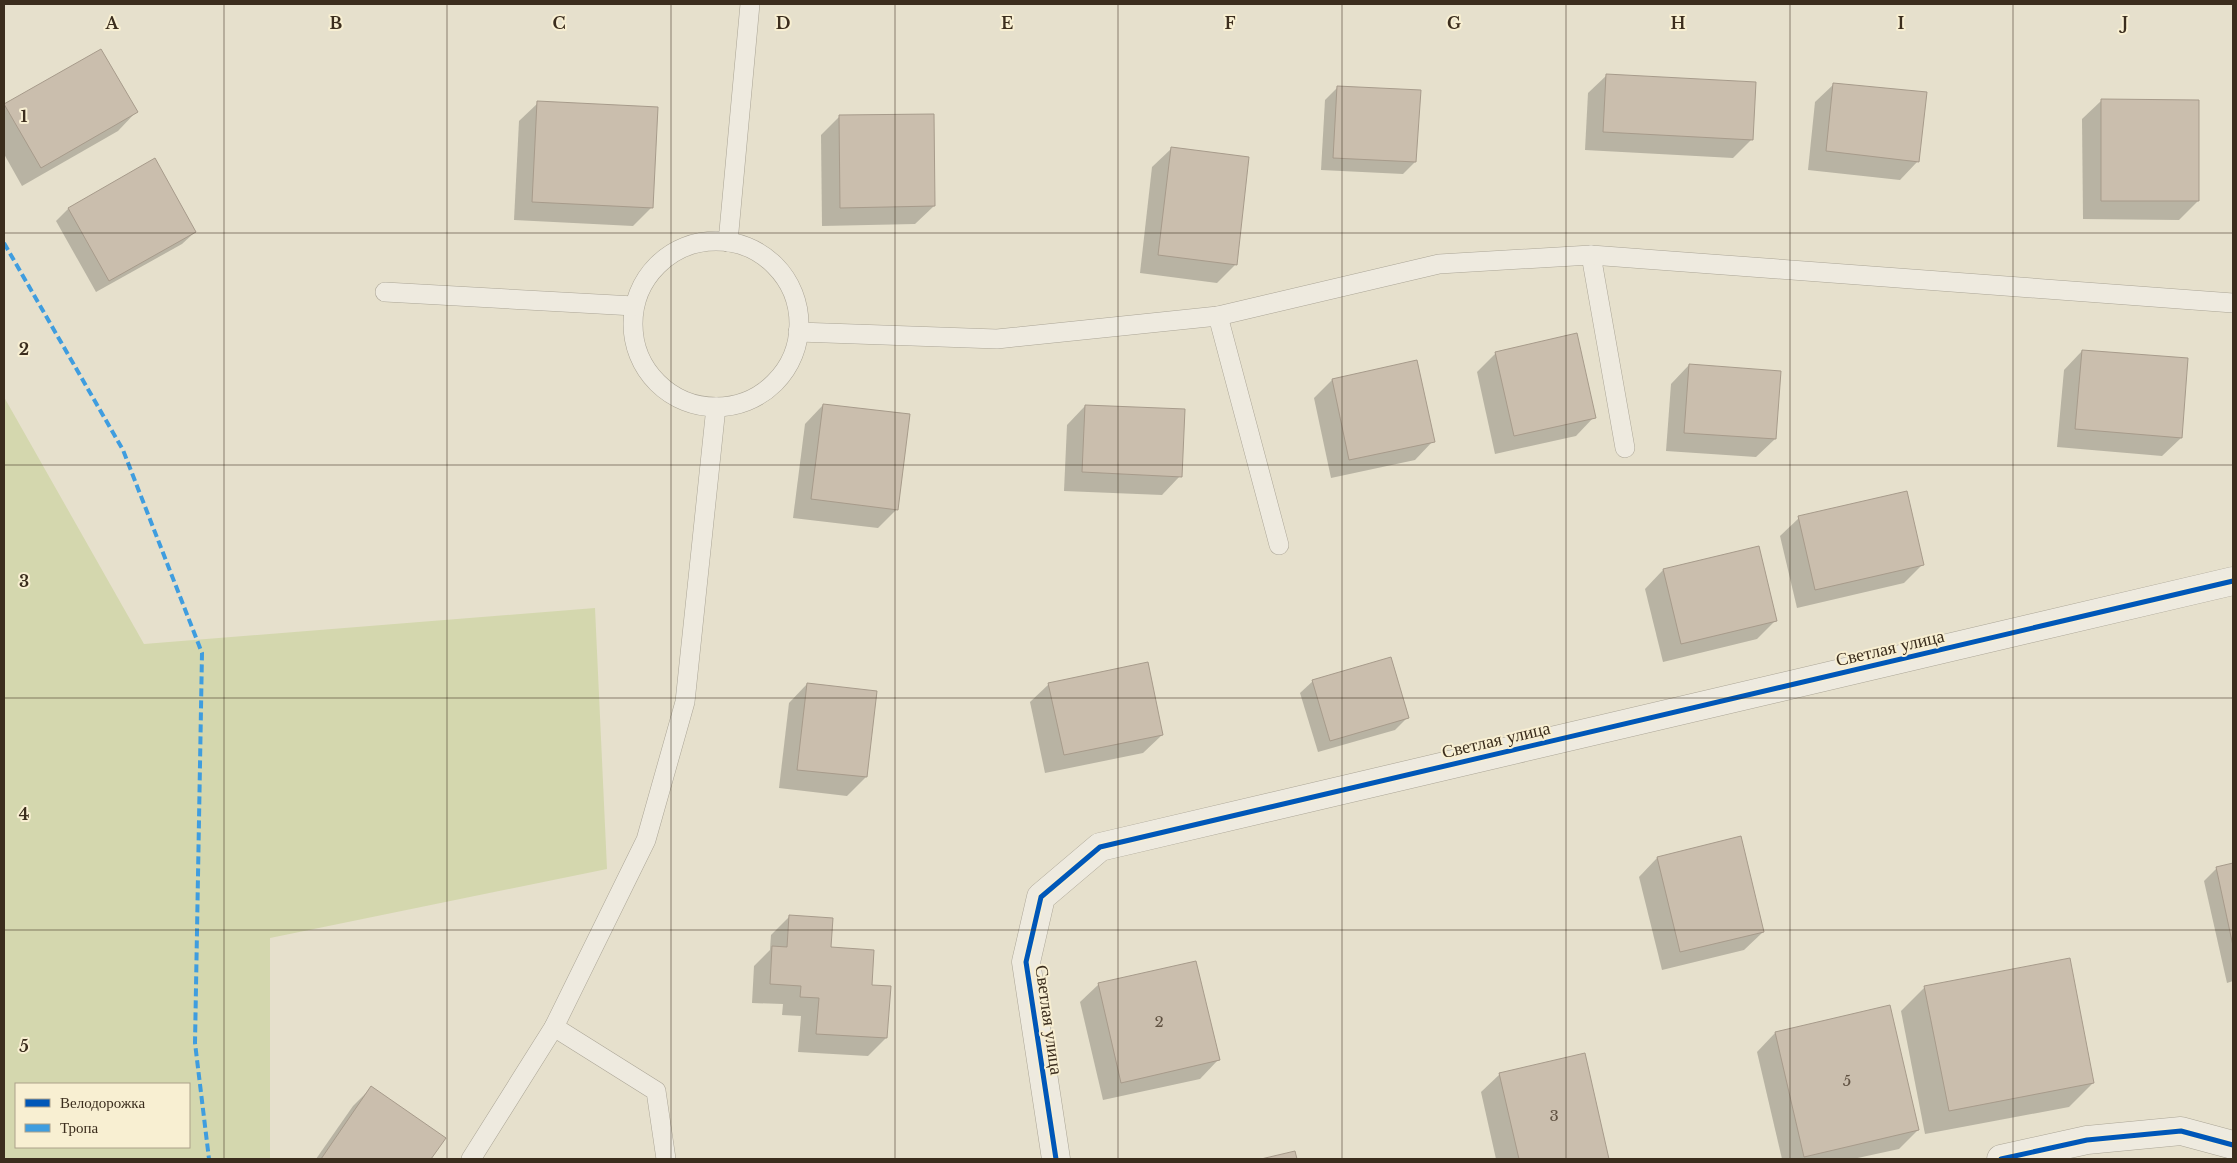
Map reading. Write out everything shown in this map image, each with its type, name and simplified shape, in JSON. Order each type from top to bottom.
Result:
[{"type":"street","name":"Светлая улица","points":[[1056,1159],[1026,962],[1041,896],[1100,847],[2233,581]]},
{"type":"street","points":[[2001,1159],[2087,1140],[2181,1131],[2233,1145]]},
{"type":"lane","points":[[728,242],[750,4]]},
{"type":"lane","points":[[703,242],[728,242],[752,249],[772,264],[788,283],[797,307],[798,332],[793,356],[780,377],[762,393],[740,404],[716,407],[692,404],[669,394],[651,377],[638,355],[632,331],[634,306],[643,283],[659,264],[679,250],[703,242]]},
{"type":"lane","points":[[798,332],[997,339],[1218,316],[1439,264],[1591,255],[2233,303]]},
{"type":"lane","points":[[1591,255],[1625,448]]},
{"type":"lane","points":[[385,292],[634,306]]},
{"type":"lane","points":[[1218,316],[1278,545]]},
{"type":"lane","points":[[471,1159],[554,1027],[646,840],[685,702],[716,407]]},
{"type":"lane","points":[[554,1027],[656,1092],[666,1159]]},
{"type":"green space","points":[[4,397],[144,644],[595,608],[607,869],[270,938],[270,1159],[4,1159]]},
{"type":"building","points":[[101,49],[138,112],[41,168],[4,104]]},
{"type":"building","points":[[1606,74],[1756,82],[1753,140],[1603,132]]},
{"type":"building","points":[[1833,83],[1927,92],[1919,162],[1826,151]]},
{"type":"building","points":[[1337,86],[1421,90],[1416,162],[1333,158]]},
{"type":"building","points":[[2101,99],[2199,100],[2199,201],[2101,201]]},
{"type":"building","points":[[537,101],[658,107],[653,208],[532,202]]},
{"type":"building","points":[[934,114],[935,206],[840,208],[839,115]]},
{"type":"building","points":[[1171,147],[1249,157],[1237,265],[1158,255]]},
{"type":"building","points":[[155,158],[196,232],[109,281],[68,208]]},
{"type":"building","points":[[1577,333],[1596,418],[1514,436],[1495,352]]},
{"type":"building","points":[[2082,350],[2188,358],[2182,438],[2075,429]]},
{"type":"building","points":[[1417,360],[1435,442],[1349,460],[1332,379]]},
{"type":"building","points":[[1689,364],[1781,371],[1776,439],[1684,433]]},
{"type":"building","points":[[823,404],[910,414],[898,510],[811,499]]},
{"type":"building","points":[[1085,405],[1185,409],[1182,477],[1082,472]]},
{"type":"building","points":[[1907,491],[1924,565],[1815,590],[1798,516]]},
{"type":"building","points":[[1759,546],[1777,621],[1681,644],[1663,569]]},
{"type":"building","points":[[1391,657],[1409,718],[1330,741],[1312,680]]},
{"type":"building","points":[[1148,662],[1163,735],[1064,755],[1048,683]]},
{"type":"building","points":[[807,683],[877,691],[867,777],[797,770]]},
{"type":"building","points":[[1741,836],[1764,932],[1680,952],[1657,857]]},
{"type":"building","points":[[2233,863],[2233,946],[2216,867]]},
{"type":"building","points":[[789,915],[833,918],[831,947],[874,950],[872,985],[891,986],[887,1038],[816,1034],[819,998],[800,997],[801,986],[770,984],[772,946],[787,947]]},
{"type":"building","points":[[2070,958],[2094,1083],[1949,1111],[1924,986]]},
{"type":"building","points":[[1196,961],[1220,1060],[1121,1083],[1098,983]]},
{"type":"building","points":[[1890,1005],[1919,1130],[1804,1157],[1775,1032]]},
{"type":"building","points":[[1585,1053],[1609,1159],[1519,1159],[1499,1073]]},
{"type":"building","points":[[371,1086],[446,1138],[431,1159],[321,1159]]},
{"type":"building","points":[[1295,1151],[1297,1159],[1261,1159]]},
{"type":"marked path","points":[[4,243],[123,450],[202,653],[195,1043],[209,1159]]},
{"type":"cycle path","points":[[1056,1159],[1026,962],[1041,897],[1100,847],[2233,581]]},
{"type":"cycle path","points":[[2001,1159],[2087,1140],[2181,1131],[2233,1145]]}]
